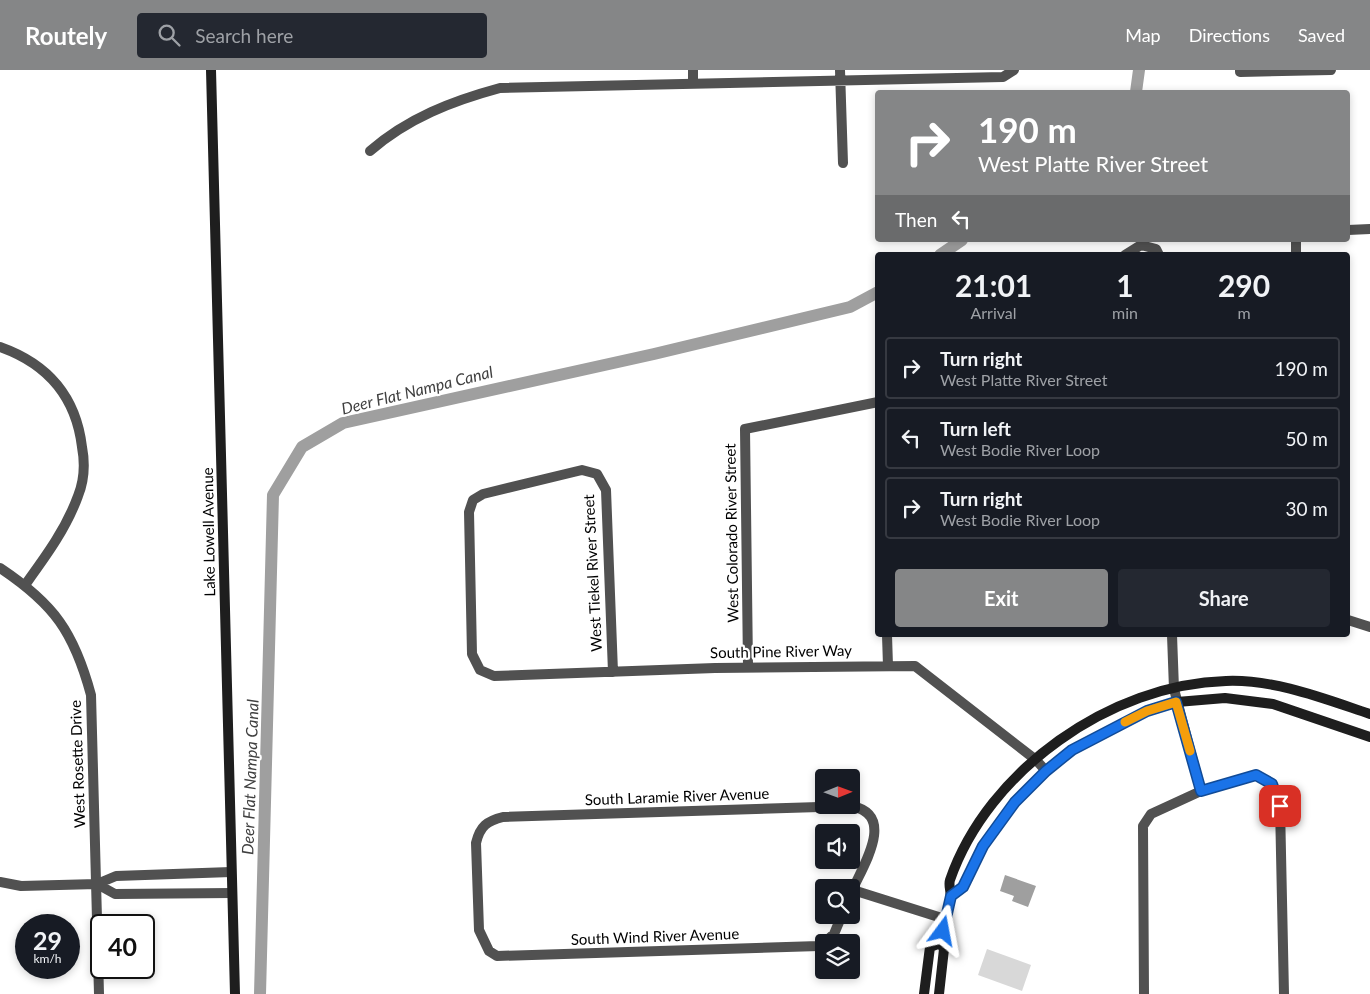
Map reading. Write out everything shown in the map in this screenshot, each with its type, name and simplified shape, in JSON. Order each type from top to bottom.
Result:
[{"type":"street","name":"Lake Lowell Avenue","points":[[211,70],[235,994]]},
{"type":"street","points":[[693,70],[693,84]]},
{"type":"street","points":[[840,70],[843,163]]},
{"type":"street","points":[[370,151],[390,133],[432,110],[500,88],[1003,77],[1014,70]]},
{"type":"street","points":[[1240,71],[1330,70]]},
{"type":"street","points":[[1350,230],[1370,229]]},
{"type":"street","points":[[1130,252],[1141,245],[1157,252]]},
{"type":"street","points":[[0,347],[20,354],[46,372],[66,394],[80,429],[84,462],[79,494],[62,534],[26,585]]},
{"type":"street","name":"West Colorado River Street","points":[[748,666],[745,429],[875,403]]},
{"type":"street","name":"West Tiekel River Street","points":[[480,670],[472,654],[469,512],[473,500],[483,494],[582,470],[596,474],[606,490],[613,672]]},
{"type":"street","name":"West Rosette Drive","points":[[0,568],[26,585],[52,610],[68,632],[81,658],[91,695],[99,994]]},
{"type":"street","points":[[1350,621],[1370,626]]},
{"type":"street","points":[[887,637],[888,666]]},
{"type":"street","points":[[1172,637],[1176,702],[1201,791]]},
{"type":"street","name":"South Pine River Way","points":[[480,670],[494,676],[748,666],[915,666],[1036,760],[1046,771]]},
{"type":"street","points":[[939,994],[944,950],[940,943],[951,896],[949,883],[962,853],[984,816],[1006,788],[1036,760],[1078,727],[1116,706],[1139,697],[1195,683],[1228,680],[1256,683],[1330,701],[1370,714]]},
{"type":"street","points":[[951,896],[963,887],[983,846],[1015,802],[1046,771],[1072,750],[1147,711],[1176,702],[1225,698],[1273,704],[1370,737]]},
{"type":"street","points":[[1144,994],[1143,826],[1151,814],[1201,791],[1256,775],[1272,784],[1280,806],[1284,994]]},
{"type":"street","name":"South Laramie River Avenue","points":[[489,951],[479,930],[476,843],[479,832],[484,825],[502,816],[852,806],[862,809],[870,815],[875,826],[875,840],[857,879]]},
{"type":"street","points":[[0,882],[21,886],[97,884],[116,876],[231,872]]},
{"type":"street","points":[[97,884],[115,894],[232,893]]},
{"type":"street","points":[[860,893],[946,920]]},
{"type":"street","points":[[924,994],[930,947],[940,943]]},
{"type":"street","name":"South Wind River Avenue","points":[[489,951],[497,956],[507,957],[815,946]]},
{"type":"shaded area","points":[[1005,875],[1036,886],[1028,907],[1012,901],[1014,896],[1000,891]]},
{"type":"shaded area","points":[[987,949],[1031,965],[1022,991],[978,975]]},
{"type":"waterway","name":"Deer Flat Nampa Canal","points":[[1136,90],[1139,70]]},
{"type":"waterway","name":"Deer Flat Nampa Canal","points":[[944,252],[959,242]]},
{"type":"waterway","name":"Deer Flat Nampa Canal","points":[[260,994],[273,495],[302,447],[343,423],[654,354],[850,307],[875,294]]},
{"type":"slow traffic","points":[[1125,722],[1147,711],[1176,702],[1190,751]]},
{"type":"route","points":[[943,931],[951,896],[963,887],[983,846],[1015,802],[1046,771],[1072,750],[1147,711],[1176,702],[1201,791],[1229,781],[1256,775],[1272,784],[1280,806]]}]
